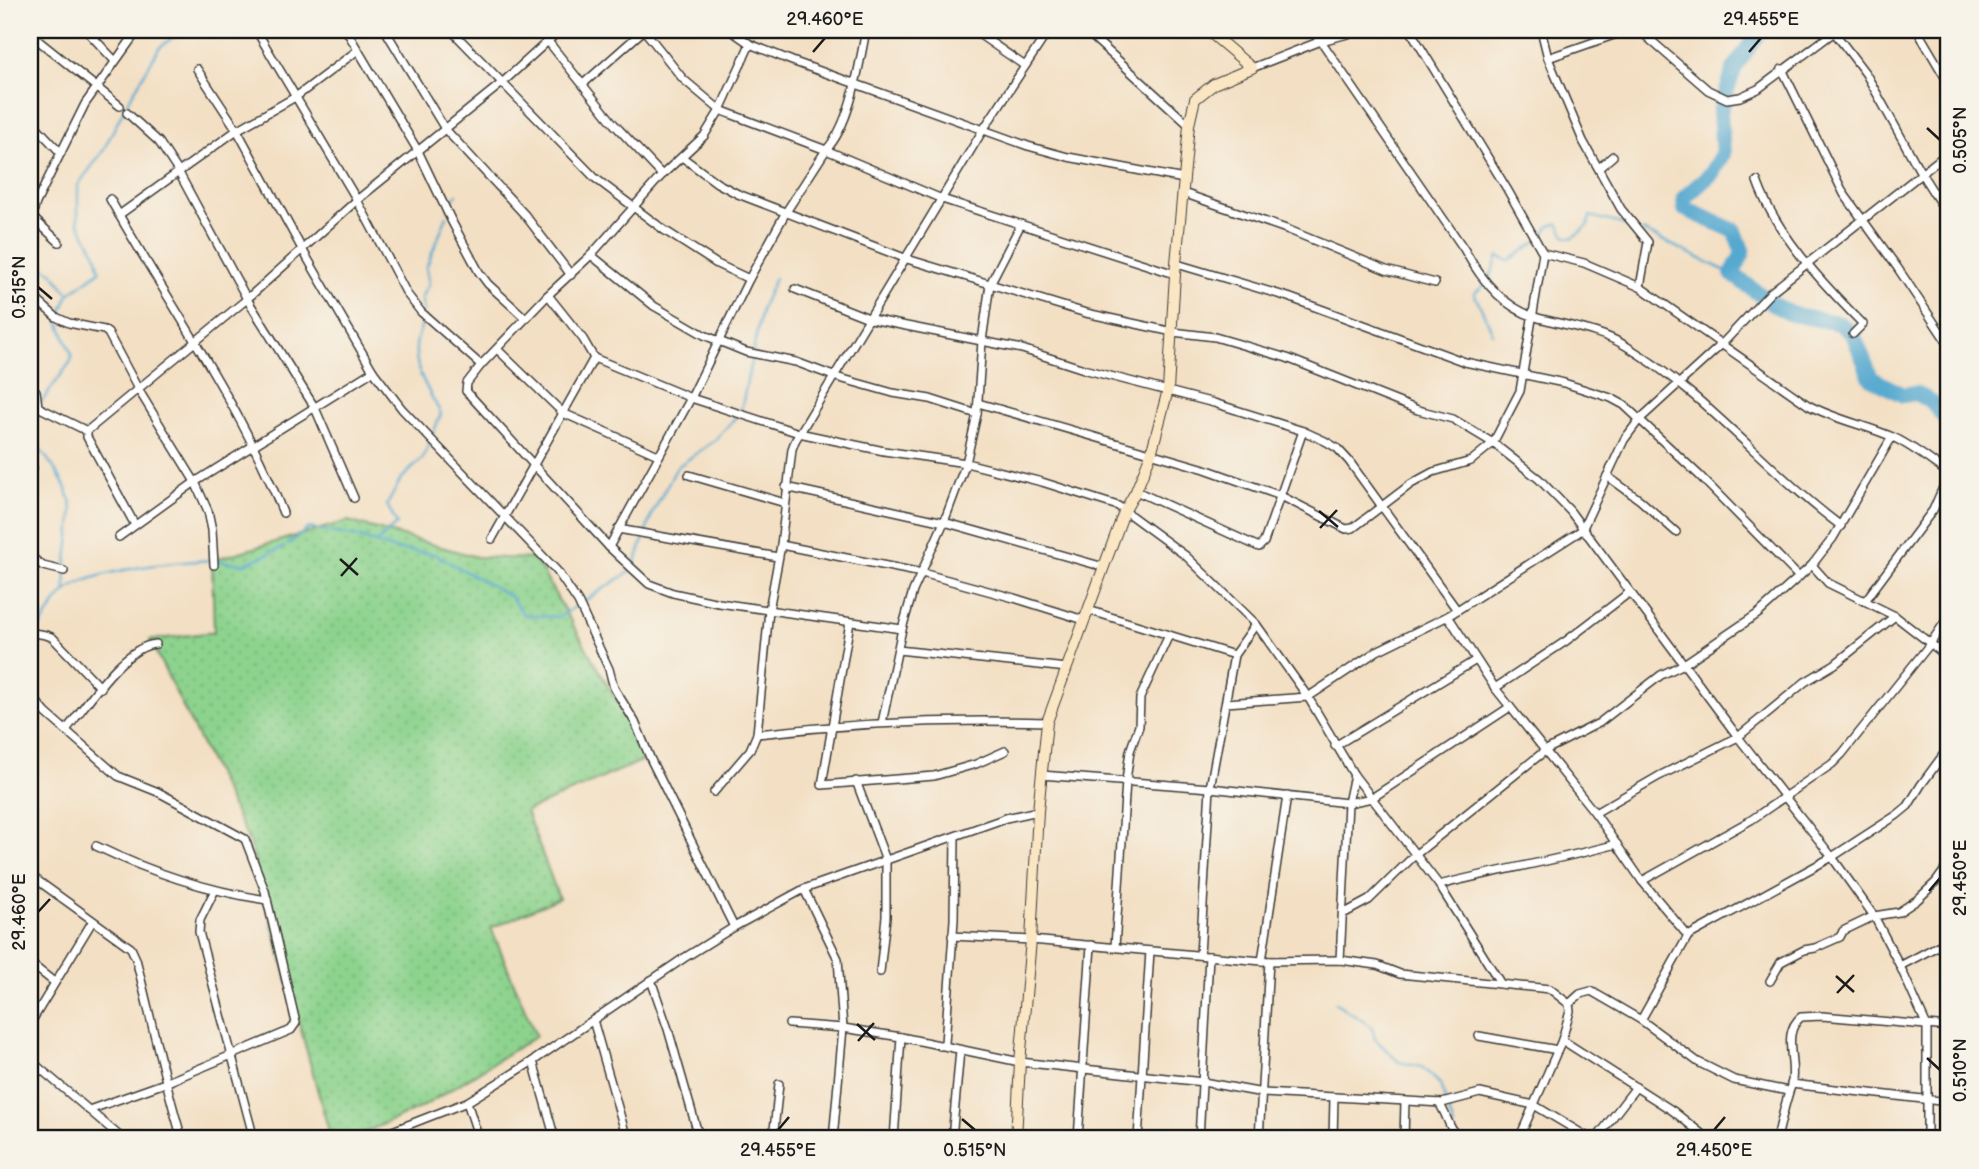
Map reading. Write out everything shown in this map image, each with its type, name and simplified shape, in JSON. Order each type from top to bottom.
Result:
[{"type":"street","points":[[86,30],[115,61]]},
{"type":"street","points":[[60,242],[32,215],[96,86],[138,30]]},
{"type":"street","points":[[256,30],[297,96],[414,303],[481,365]]},
{"type":"street","points":[[346,30],[418,151],[478,272],[525,318]]},
{"type":"street","points":[[384,30],[445,129],[525,215],[571,275]]},
{"type":"street","points":[[451,30],[595,178],[633,209],[717,264],[749,279]]},
{"type":"street","points":[[539,30],[614,124],[662,175]]},
{"type":"street","points":[[87,431],[247,299],[357,200],[502,83],[560,30]]},
{"type":"street","points":[[583,84],[644,30],[683,79],[720,110],[826,150],[942,200],[1100,251],[1288,297],[1465,362],[1524,373],[1611,398],[1624,405],[1699,475],[1799,577]]},
{"type":"street","points":[[730,30],[750,44],[1028,146],[1068,157],[1184,180]]},
{"type":"street","points":[[609,547],[691,398],[749,279],[786,212],[834,142],[855,84],[866,30]]},
{"type":"street","points":[[973,30],[1025,66]]},
{"type":"street","points":[[714,792],[750,750],[757,734],[769,610],[781,545],[786,487],[792,449],[799,433],[836,377],[983,130],[1049,30]]},
{"type":"street","points":[[1085,30],[1189,125]]},
{"type":"street","points":[[1207,30],[1252,68]]},
{"type":"street","points":[[1310,30],[1321,41],[1486,283],[1510,304],[1532,316],[1608,336],[1680,382],[1793,486],[1841,526]]},
{"type":"street","points":[[1016,1139],[1038,811],[1047,722],[1125,512],[1151,454],[1168,390],[1189,125],[1195,99],[1225,78],[1321,41],[1363,30]]},
{"type":"street","points":[[978,403],[1205,469],[1281,496],[1346,529],[1353,527],[1411,484],[1433,472],[1471,461],[1493,443],[1520,391],[1543,253],[1410,30]]},
{"type":"street","points":[[1541,30],[1548,58],[1569,112],[1621,209],[1648,242],[1640,288]]},
{"type":"street","points":[[1548,58],[1628,30]]},
{"type":"street","points":[[1639,30],[1708,90],[1724,98],[1740,97],[1758,89],[1835,31],[1866,74],[1921,173],[1949,217]]},
{"type":"street","points":[[1917,30],[1949,84]]},
{"type":"street","points":[[30,34],[120,106]]},
{"type":"street","points":[[750,44],[720,110],[704,136],[662,175],[591,255],[548,295],[481,365],[467,383],[466,391],[609,547],[649,584],[673,593],[719,603],[902,629]]},
{"type":"street","points":[[119,215],[237,130],[297,96],[358,50]]},
{"type":"street","points":[[197,69],[237,130],[373,371],[402,409],[557,571],[578,601],[609,669],[614,688],[635,722],[651,760],[734,926]]},
{"type":"street","points":[[1782,69],[1844,194],[1949,345]]},
{"type":"street","points":[[127,113],[159,142],[178,171],[247,299],[315,408],[354,498]]},
{"type":"street","points":[[30,120],[61,153]]},
{"type":"street","points":[[1226,703],[1308,697],[1377,651],[1457,610],[1582,530],[1624,440],[1639,420],[1721,345],[1765,298],[1949,152]]},
{"type":"street","points":[[1599,168],[1614,156]]},
{"type":"street","points":[[682,157],[717,183],[738,194],[907,259],[1086,313],[1173,332],[1215,337],[1287,358],[1418,410],[1453,419],[1493,443],[1552,490],[1570,511],[1874,916],[1900,965],[1927,1026],[1927,1139]]},
{"type":"street","points":[[1757,181],[1771,212],[1808,263],[1863,324],[1853,334]]},
{"type":"street","points":[[1183,193],[1289,230],[1386,270],[1435,283]]},
{"type":"street","points":[[110,199],[255,446],[283,513]]},
{"type":"street","points":[[882,723],[913,591],[944,522],[966,463],[977,414],[982,341],[990,284],[1021,224]]},
{"type":"street","points":[[1543,253],[1584,263],[1640,288],[1808,405],[1827,415],[1892,437],[1916,449],[1949,474],[1933,510],[1865,601]]},
{"type":"street","points":[[591,255],[654,306],[704,335],[751,352],[796,362],[836,377],[893,393],[930,399],[977,414]]},
{"type":"street","points":[[795,289],[871,319],[1022,349],[1303,431],[1337,448],[1349,461],[1379,506],[1457,610]]},
{"type":"street","points":[[30,295],[56,317],[108,333],[138,389],[195,482],[208,511],[214,565]]},
{"type":"street","points":[[548,295],[583,339],[594,358],[691,398],[799,433],[884,451],[966,463],[1111,502],[1125,512],[1185,556],[1256,624],[1308,697],[1354,775],[1439,885],[1501,984]]},
{"type":"street","points":[[497,349],[563,412],[658,455]]},
{"type":"street","points":[[492,539],[503,515],[594,358]]},
{"type":"street","points":[[118,537],[195,482],[373,371]]},
{"type":"street","points":[[30,386],[36,391],[38,407],[87,431]]},
{"type":"street","points":[[87,431],[87,437],[135,525]]},
{"type":"street","points":[[1136,491],[1259,547],[1264,542],[1303,431]]},
{"type":"street","points":[[1343,914],[1369,900],[1415,855],[1546,750],[1599,723],[1661,676],[1684,664],[1759,612],[1812,565],[1841,526],[1892,437]]},
{"type":"street","points":[[688,475],[785,503]]},
{"type":"street","points":[[1606,476],[1640,500],[1676,532]]},
{"type":"street","points":[[786,487],[944,522],[1104,567]]},
{"type":"street","points":[[618,529],[778,557]]},
{"type":"street","points":[[781,545],[922,573],[1169,635],[1234,655]]},
{"type":"street","points":[[30,556],[43,566],[64,571]]},
{"type":"street","points":[[1812,565],[1828,583],[1895,616],[1949,657]]},
{"type":"street","points":[[1495,688],[1566,641],[1630,592]]},
{"type":"street","points":[[1448,615],[1495,688],[1595,813],[1642,881],[1688,936]]},
{"type":"street","points":[[1595,813],[1659,776],[1738,737],[1805,682],[1835,664],[1895,616]]},
{"type":"street","points":[[1642,881],[1695,853],[1785,798],[1842,754],[1930,644],[1949,616]]},
{"type":"street","points":[[850,622],[822,785],[934,776],[976,764],[1005,751]]},
{"type":"street","points":[[1199,1139],[1203,1082],[1210,788],[1234,655],[1256,624]]},
{"type":"street","points":[[30,632],[37,635],[46,634],[53,638],[101,688]]},
{"type":"street","points":[[1115,947],[1130,751],[1139,726],[1140,698],[1169,635]]},
{"type":"street","points":[[66,730],[121,664],[146,645],[156,644]]},
{"type":"street","points":[[898,650],[1067,668]]},
{"type":"street","points":[[1335,746],[1476,660]]},
{"type":"street","points":[[30,694],[118,776],[158,792],[245,839],[267,901],[296,1023],[291,1030],[165,1083],[89,1110]]},
{"type":"street","points":[[1041,775],[1210,788],[1348,803],[1371,798],[1510,707]]},
{"type":"street","points":[[757,734],[882,723],[973,720],[1047,722]]},
{"type":"street","points":[[1641,1020],[1688,936],[1832,858],[1908,806],[1949,747]]},
{"type":"street","points":[[1340,960],[1348,803],[1354,775]]},
{"type":"street","points":[[856,781],[886,860],[886,917],[880,972]]},
{"type":"street","points":[[1259,1139],[1263,1093],[1265,961],[1287,796]]},
{"type":"street","points":[[372,1139],[467,1102],[734,926],[804,889],[1015,815],[1038,811]]},
{"type":"street","points":[[939,1046],[944,1043],[952,936],[955,837]]},
{"type":"street","points":[[1439,885],[1559,860],[1616,844]]},
{"type":"street","points":[[96,846],[128,861],[215,890],[267,901]]},
{"type":"street","points":[[1770,981],[1781,962],[1840,937],[1843,930],[1874,916],[1899,912],[1936,882],[1949,864]]},
{"type":"street","points":[[30,875],[92,922],[124,941],[136,959],[158,1042],[165,1083],[182,1139]]},
{"type":"street","points":[[804,889],[838,958],[843,1028],[833,1139]]},
{"type":"street","points":[[215,890],[200,920],[199,932],[254,1139]]},
{"type":"street","points":[[30,1024],[92,922]]},
{"type":"street","points":[[952,936],[1031,940],[1265,961],[1340,960],[1377,965],[1400,974],[1550,989],[1569,1004],[1570,1011],[1562,1040],[1519,1139]]},
{"type":"street","points":[[1900,965],[1949,940]]},
{"type":"street","points":[[1078,1139],[1091,946]]},
{"type":"street","points":[[1138,1139],[1150,951]]},
{"type":"street","points":[[30,963],[54,982]]},
{"type":"street","points":[[651,980],[668,1029],[696,1130],[692,1139]]},
{"type":"street","points":[[1569,1004],[1580,994],[1591,991],[1641,1020],[1678,1049],[1734,1080],[1949,1102]]},
{"type":"street","points":[[1777,1139],[1790,1087],[1791,1037],[1796,1022],[1801,1017],[1822,1016],[1949,1027]]},
{"type":"street","points":[[593,1020],[627,1139]]},
{"type":"street","points":[[789,1024],[843,1028],[901,1037],[1020,1062],[1203,1082],[1263,1093],[1443,1103],[1480,1093],[1534,1105],[1591,1139]]},
{"type":"street","points":[[1479,1036],[1558,1050]]},
{"type":"street","points":[[894,1139],[901,1037]]},
{"type":"street","points":[[1562,1040],[1636,1087],[1709,1139]]},
{"type":"street","points":[[952,1139],[960,1050]]},
{"type":"street","points":[[30,1060],[89,1110],[114,1136],[123,1139]]},
{"type":"street","points":[[533,1061],[555,1139]]},
{"type":"street","points":[[773,1139],[779,1084]]},
{"type":"street","points":[[1596,1139],[1636,1087]]},
{"type":"street","points":[[1333,1139],[1334,1097]]},
{"type":"street","points":[[1404,1139],[1405,1101]]},
{"type":"street","points":[[467,1102],[479,1139]]},
{"type":"street","points":[[1443,1103],[1451,1130],[1458,1139]]},
{"type":"street","points":[[401,1129],[404,1139]]},
{"type":"green space","points":[[348,521],[477,557],[535,559],[629,722],[644,760],[526,811],[559,898],[491,928],[536,1036],[424,1106],[350,1139],[331,1139],[249,841],[150,640],[214,632],[212,560]]},
{"type":"waterway","points":[[60,316],[69,294],[100,271],[96,254],[78,222],[78,185],[103,151],[159,48],[182,30]]},
{"type":"waterway","points":[[1760,30],[1734,69],[1720,112],[1723,154],[1712,173],[1684,198],[1685,209],[1735,231],[1743,253],[1732,274],[1791,314],[1839,323],[1853,334],[1871,378],[1903,395],[1915,393],[1932,402],[1949,423]]},
{"type":"waterway","points":[[448,209],[457,194]]},
{"type":"waterway","points":[[424,311],[421,298],[429,283],[426,268],[447,216]]},
{"type":"waterway","points":[[1493,333],[1474,293],[1490,277],[1498,256],[1509,261],[1540,239],[1549,226],[1558,223],[1566,237],[1572,238],[1588,226],[1590,216],[1634,227]]},
{"type":"waterway","points":[[1643,231],[1732,274]]},
{"type":"waterway","points":[[30,259],[52,272],[68,293]]},
{"type":"waterway","points":[[288,544],[309,528],[358,537],[393,549],[434,554],[510,596],[524,615],[559,617],[633,570],[652,514],[677,467],[714,441],[735,418],[742,406],[762,307],[775,278]]},
{"type":"waterway","points":[[377,542],[397,524],[387,505],[401,479],[423,458],[441,414],[422,378],[417,360],[417,340],[424,318]]},
{"type":"waterway","points":[[40,404],[71,361],[72,355],[59,322]]},
{"type":"waterway","points":[[37,410],[34,442],[63,482],[72,509],[66,591]]},
{"type":"waterway","points":[[217,561],[245,564],[284,547]]},
{"type":"waterway","points":[[37,631],[62,595],[79,583],[135,568],[210,560]]},
{"type":"waterway","points":[[1336,1003],[1372,1027],[1375,1039],[1399,1062],[1422,1067],[1440,1084],[1454,1127]]}]
